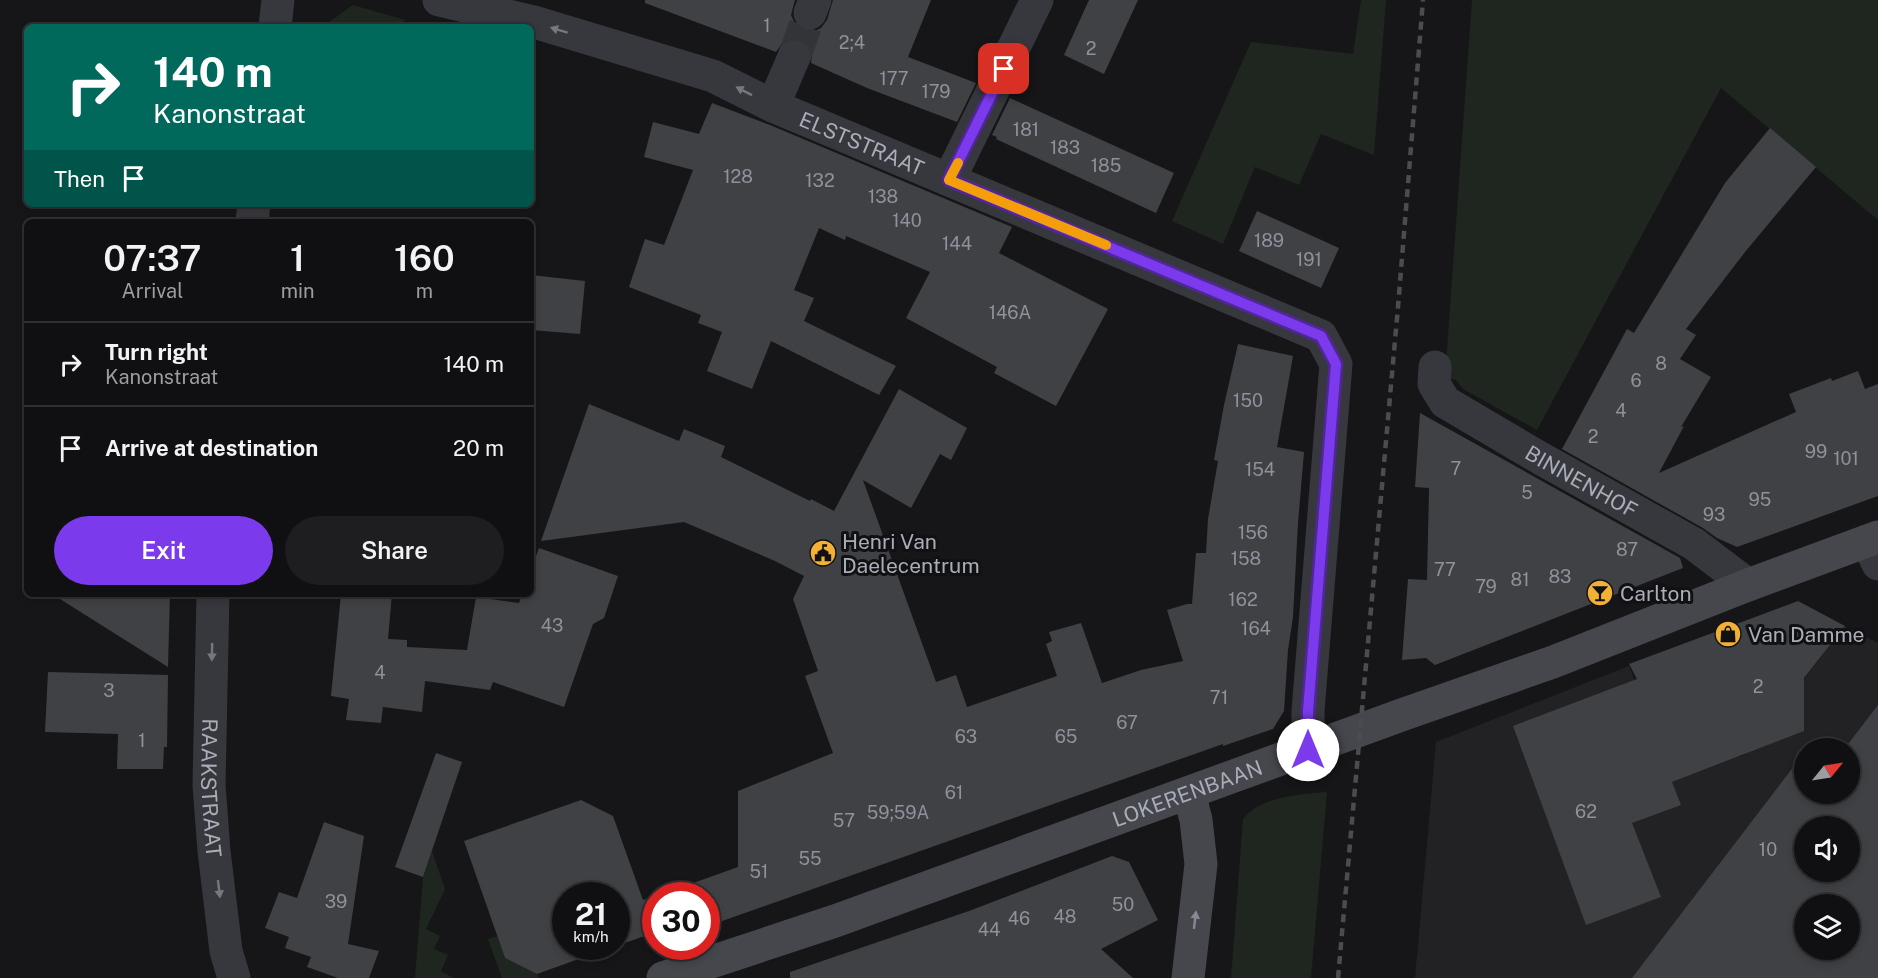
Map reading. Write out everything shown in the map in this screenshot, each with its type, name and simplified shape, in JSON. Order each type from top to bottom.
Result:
[{"type":"street","points":[[275,24],[278,0]]},
{"type":"street","name":"ELSTSTRAAT","points":[[440,0],[534,22],[713,76],[773,106],[1321,336],[1336,364],[1308,711],[1308,750]]},
{"type":"street","points":[[949,180],[1037,0]]},
{"type":"street","points":[[773,106],[794,57]]},
{"type":"street","name":"BINNENHOF","points":[[1435,367],[1434,384],[1445,402],[1539,458],[1694,544],[1748,585]]},
{"type":"street","name":"LOKERENBAAN","points":[[663,978],[835,921],[1553,662],[1748,585],[1874,547]]},
{"type":"street","name":"RAAKSTRAAT","points":[[213,597],[209,785],[226,951],[234,978]]},
{"type":"street","points":[[1188,978],[1201,864],[1196,820],[1189,793]]},
{"type":"shaded area","points":[[1361,0],[1386,0],[1374,155],[1321,134],[1299,185],[1255,167],[1223,244],[1172,221],[1251,42],[1353,54]]},
{"type":"shaded area","points":[[1472,0],[1878,0],[1878,220],[1721,88],[1537,430],[1463,389],[1456,380],[1445,378]]},
{"type":"shaded area","points":[[353,5],[405,20],[403,24],[326,24]]},
{"type":"shaded area","points":[[1845,626],[1878,643],[1878,978],[1415,978],[1436,742],[1629,666],[1674,781],[1746,754]]},
{"type":"shaded area","points":[[1327,792],[1311,978],[1231,978],[1243,819],[1250,812],[1270,801]]},
{"type":"shaded area","points":[[432,851],[445,889],[426,929],[440,936],[434,949],[448,955],[441,971],[454,978],[415,978],[423,877]]},
{"type":"shaded area","points":[[497,936],[505,958],[537,974],[539,978],[502,978],[488,939]]},
{"type":"building","points":[[645,0],[795,0],[791,15],[795,24],[803,30],[812,32],[821,28],[827,20],[833,0],[931,0],[908,57],[976,83],[957,122],[867,88],[811,63],[812,54],[809,46],[801,40],[791,39],[783,42],[776,52],[645,3]]},
{"type":"building","points":[[1089,0],[1138,0],[1104,74],[1064,55]]},
{"type":"building","points":[[1010,98],[1174,173],[1156,213],[996,139],[997,137],[992,135]]},
{"type":"building","points":[[712,103],[770,125],[1012,227],[999,253],[1108,309],[1056,406],[994,373],[997,367],[906,318],[930,272],[846,236],[845,240],[819,228],[794,290],[814,298],[804,321],[896,366],[879,395],[771,341],[752,389],[707,371],[722,332],[698,323],[701,315],[629,287],[645,239],[664,245],[693,170],[644,157],[653,122],[699,134]]},
{"type":"building","points":[[1770,128],[1816,167],[1745,252],[1686,329],[1696,335],[1680,359],[1711,377],[1681,427],[1684,426],[1659,473],[1796,412],[1789,394],[1831,378],[1832,381],[1858,371],[1865,389],[1878,384],[1878,496],[1737,547],[1717,538],[1562,449],[1627,329],[1634,333],[1725,183]]},
{"type":"building","points":[[1257,211],[1339,248],[1321,288],[1239,251]]},
{"type":"building","points":[[534,275],[585,281],[580,334],[534,330]]},
{"type":"building","points":[[1238,344],[1293,356],[1277,447],[1304,452],[1284,711],[1273,729],[1223,746],[1223,744],[720,922],[720,882],[696,882],[738,867],[738,791],[833,753],[805,676],[818,671],[793,599],[804,576],[684,522],[541,541],[589,404],[679,441],[684,429],[725,446],[721,457],[834,511],[899,389],[967,428],[951,460],[940,454],[911,508],[863,480],[936,682],[956,675],[967,707],[1057,676],[1046,644],[1052,641],[1049,632],[1081,623],[1102,683],[1141,670],[1183,661],[1167,610],[1192,604],[1196,553],[1206,553],[1208,519],[1218,461],[1214,460]]},
{"type":"building","points":[[1420,413],[1680,558],[1683,568],[1435,665],[1426,658],[1402,660],[1408,579],[1427,580],[1429,488],[1415,487]]},
{"type":"building","points":[[539,548],[618,576],[604,618],[593,624],[564,707],[493,682],[490,690],[425,681],[422,712],[383,707],[381,723],[346,720],[349,699],[331,696],[341,597],[392,597],[388,639],[407,640],[407,647],[467,650],[476,597],[519,603],[521,597],[534,597],[534,562]]},
{"type":"building","points":[[57,597],[170,597],[168,667]]},
{"type":"building","points":[[1798,601],[1845,626],[1804,678],[1804,731],[1672,782],[1681,805],[1632,823],[1661,897],[1586,925],[1513,726],[1637,679],[1629,664]]},
{"type":"building","points":[[48,672],[168,675],[167,747],[164,747],[163,769],[117,769],[118,734],[45,732]]},
{"type":"building","points":[[1878,705],[1878,978],[1632,978],[1794,766],[1794,804],[1860,804],[1860,738],[1853,738]]},
{"type":"building","points":[[436,753],[462,762],[423,877],[395,867]]},
{"type":"building","points":[[581,800],[613,816],[642,897],[642,937],[630,941],[630,882],[552,882],[552,960],[576,960],[537,974],[505,958],[464,841]]},
{"type":"building","points":[[324,822],[364,836],[348,944],[379,951],[369,978],[338,978],[307,967],[311,957],[285,948],[289,937],[265,928],[279,892],[297,898]]},
{"type":"building","points":[[1112,856],[1129,862],[1158,920],[1101,949],[1133,978],[790,978],[790,972],[969,911]]},
{"type":"tunnel","points":[[794,57],[810,13]]},
{"type":"railway","points":[[1338,978],[1423,0]]},
{"type":"slow traffic","points":[[958,163],[949,180],[1106,245]]},
{"type":"place","name":"Henri Van Daelecentrum","points":[[823,553]]},
{"type":"place","name":"Carlton","points":[[1600,593]]},
{"type":"place","name":"Van Damme","points":[[1728,634]]},
{"type":"route","points":[[1004,69],[949,180],[1321,336],[1336,364],[1308,711],[1308,750]]}]
